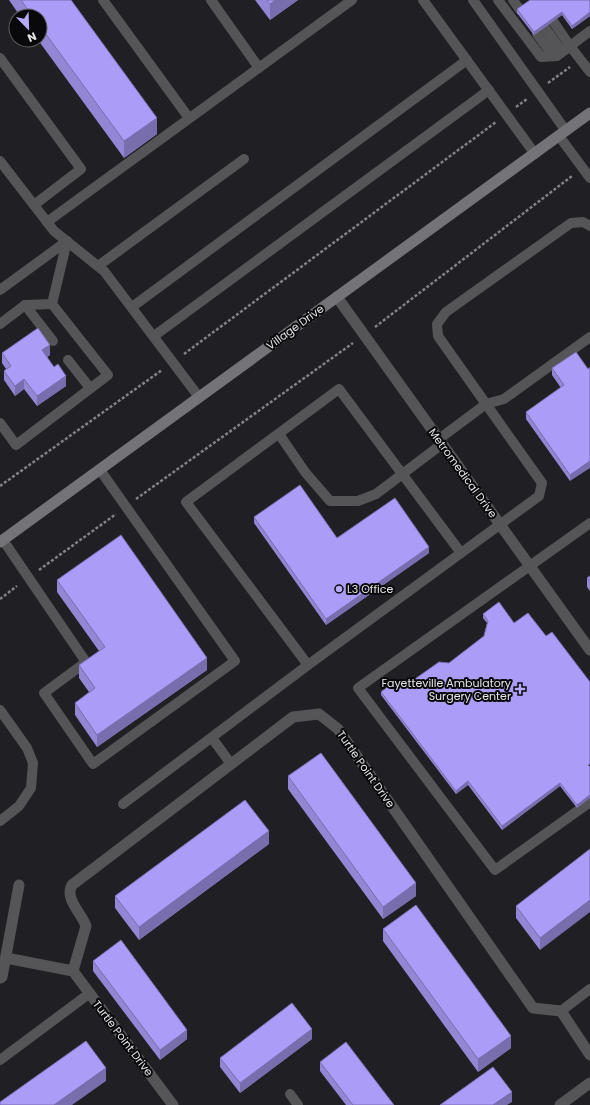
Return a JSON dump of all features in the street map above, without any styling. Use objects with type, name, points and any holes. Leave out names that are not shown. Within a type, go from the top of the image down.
[{"type":"main road","name":"Village Drive","points":[[2,541],[590,113]]},
{"type":"street","name":"Metromedical Drive","points":[[337,297],[590,650]]},
{"type":"street","name":"Turtle Point Drive","points":[[173,1105],[73,971],[86,926],[70,896],[70,891],[72,885],[293,717],[319,714],[338,729],[532,1008],[561,1011]]},
{"type":"street","points":[[0,978],[2,977],[6,958],[19,885]]},
{"type":"street","points":[[6,958],[73,971]]},
{"type":"street","points":[[561,1011],[590,1055]]},
{"type":"street","points":[[560,1105],[590,1083]]},
{"type":"lane","points":[[103,0],[189,118]]},
{"type":"lane","points":[[211,0],[259,68]]},
{"type":"lane","points":[[47,222],[352,0]]},
{"type":"lane","points":[[423,0],[535,154]]},
{"type":"lane","points":[[473,0],[538,91],[582,168],[590,178]]},
{"type":"lane","points":[[498,0],[541,57],[557,56],[590,31]]},
{"type":"lane","points":[[513,0],[524,5]]},
{"type":"lane","points":[[553,22],[566,49]]},
{"type":"lane","points":[[553,56],[541,31],[580,60],[590,72]]},
{"type":"lane","points":[[0,58],[81,169],[34,204]]},
{"type":"lane","points":[[132,307],[467,60]]},
{"type":"lane","points":[[154,336],[489,90]]},
{"type":"lane","points":[[98,266],[244,159]]},
{"type":"lane","points":[[0,160],[54,231],[104,271],[200,397]]},
{"type":"lane","points":[[124,804],[308,665],[539,496],[542,483],[438,336],[437,324],[446,312],[571,223],[583,222],[590,226]]},
{"type":"lane","points":[[0,290],[67,241]]},
{"type":"lane","points":[[52,304],[67,241]]},
{"type":"lane","points":[[0,324],[26,305],[52,304]]},
{"type":"lane","points":[[0,423],[16,445],[108,375],[52,304]]},
{"type":"lane","points":[[26,305],[53,341]]},
{"type":"lane","points":[[279,434],[305,472],[330,501],[358,501],[376,494],[486,404],[504,399],[590,337]]},
{"type":"lane","points":[[68,360],[90,388]]},
{"type":"lane","points":[[308,665],[186,502],[339,389],[461,553]]},
{"type":"lane","points":[[2,541],[86,662],[44,693],[92,764],[235,661],[100,470]]},
{"type":"lane","points":[[590,523],[358,688],[495,870],[590,802]]},
{"type":"lane","points":[[0,710],[27,748],[33,763],[31,788],[19,806],[0,821]]},
{"type":"lane","points":[[212,738],[231,764]]},
{"type":"lane","points":[[561,1011],[590,990]]},
{"type":"lane","points":[[0,1060],[90,993]]},
{"type":"lane","points":[[290,1094],[298,1105]]},
{"type":"path","points":[[0,486],[173,362],[580,60]]},
{"type":"path","points":[[0,599],[28,577],[364,335],[582,168]]},
{"type":"building","points":[[21,0],[71,0],[157,118],[124,141],[48,37],[48,8],[26,8]]},
{"type":"building","points":[[267,0],[275,0],[270,4]]},
{"type":"building","points":[[530,0],[590,0],[590,12],[572,26],[562,12],[534,32],[517,9]]},
{"type":"building","points":[[38,328],[50,345],[42,350],[54,367],[58,364],[66,376],[37,396],[24,379],[15,386],[4,371],[11,366],[2,353]]},
{"type":"building","points":[[576,352],[588,369],[590,367],[590,461],[570,475],[526,412],[564,385],[552,368]]},
{"type":"building","name":"L3 Office","points":[[300,485],[337,538],[395,498],[429,547],[326,619],[254,517]]},
{"type":"building","points":[[121,535],[207,658],[97,735],[75,703],[95,688],[79,665],[105,647],[57,580]]},
{"type":"building","points":[[499,602],[514,623],[528,613],[546,636],[552,632],[590,682],[590,764],[588,765],[590,767],[590,795],[577,805],[560,783],[502,826],[468,781],[456,791],[381,692],[391,684],[405,686],[439,662],[449,663],[484,636],[488,621],[483,614]]},
{"type":"building","points":[[321,753],[416,883],[383,907],[288,776]]},
{"type":"building","points":[[245,800],[269,831],[139,927],[115,896]]},
{"type":"building","points":[[590,849],[590,900],[540,938],[516,906]]},
{"type":"building","points":[[416,905],[511,1036],[478,1059],[383,929]]},
{"type":"building","points":[[121,940],[187,1030],[160,1050],[93,961]]},
{"type":"building","points":[[292,1003],[312,1029],[240,1083],[220,1058]]},
{"type":"building","points":[[86,1041],[106,1068],[54,1105],[0,1105],[0,1102]]},
{"type":"building","points":[[346,1042],[394,1105],[353,1105],[320,1062]]},
{"type":"building","points":[[493,1067],[512,1092],[493,1105],[440,1105]]},
{"type":"place","name":"L3 Office","points":[[339,589]]},
{"type":"place","name":"Fayetteville Ambulatory Surgery Center","points":[[520,689]]}]
